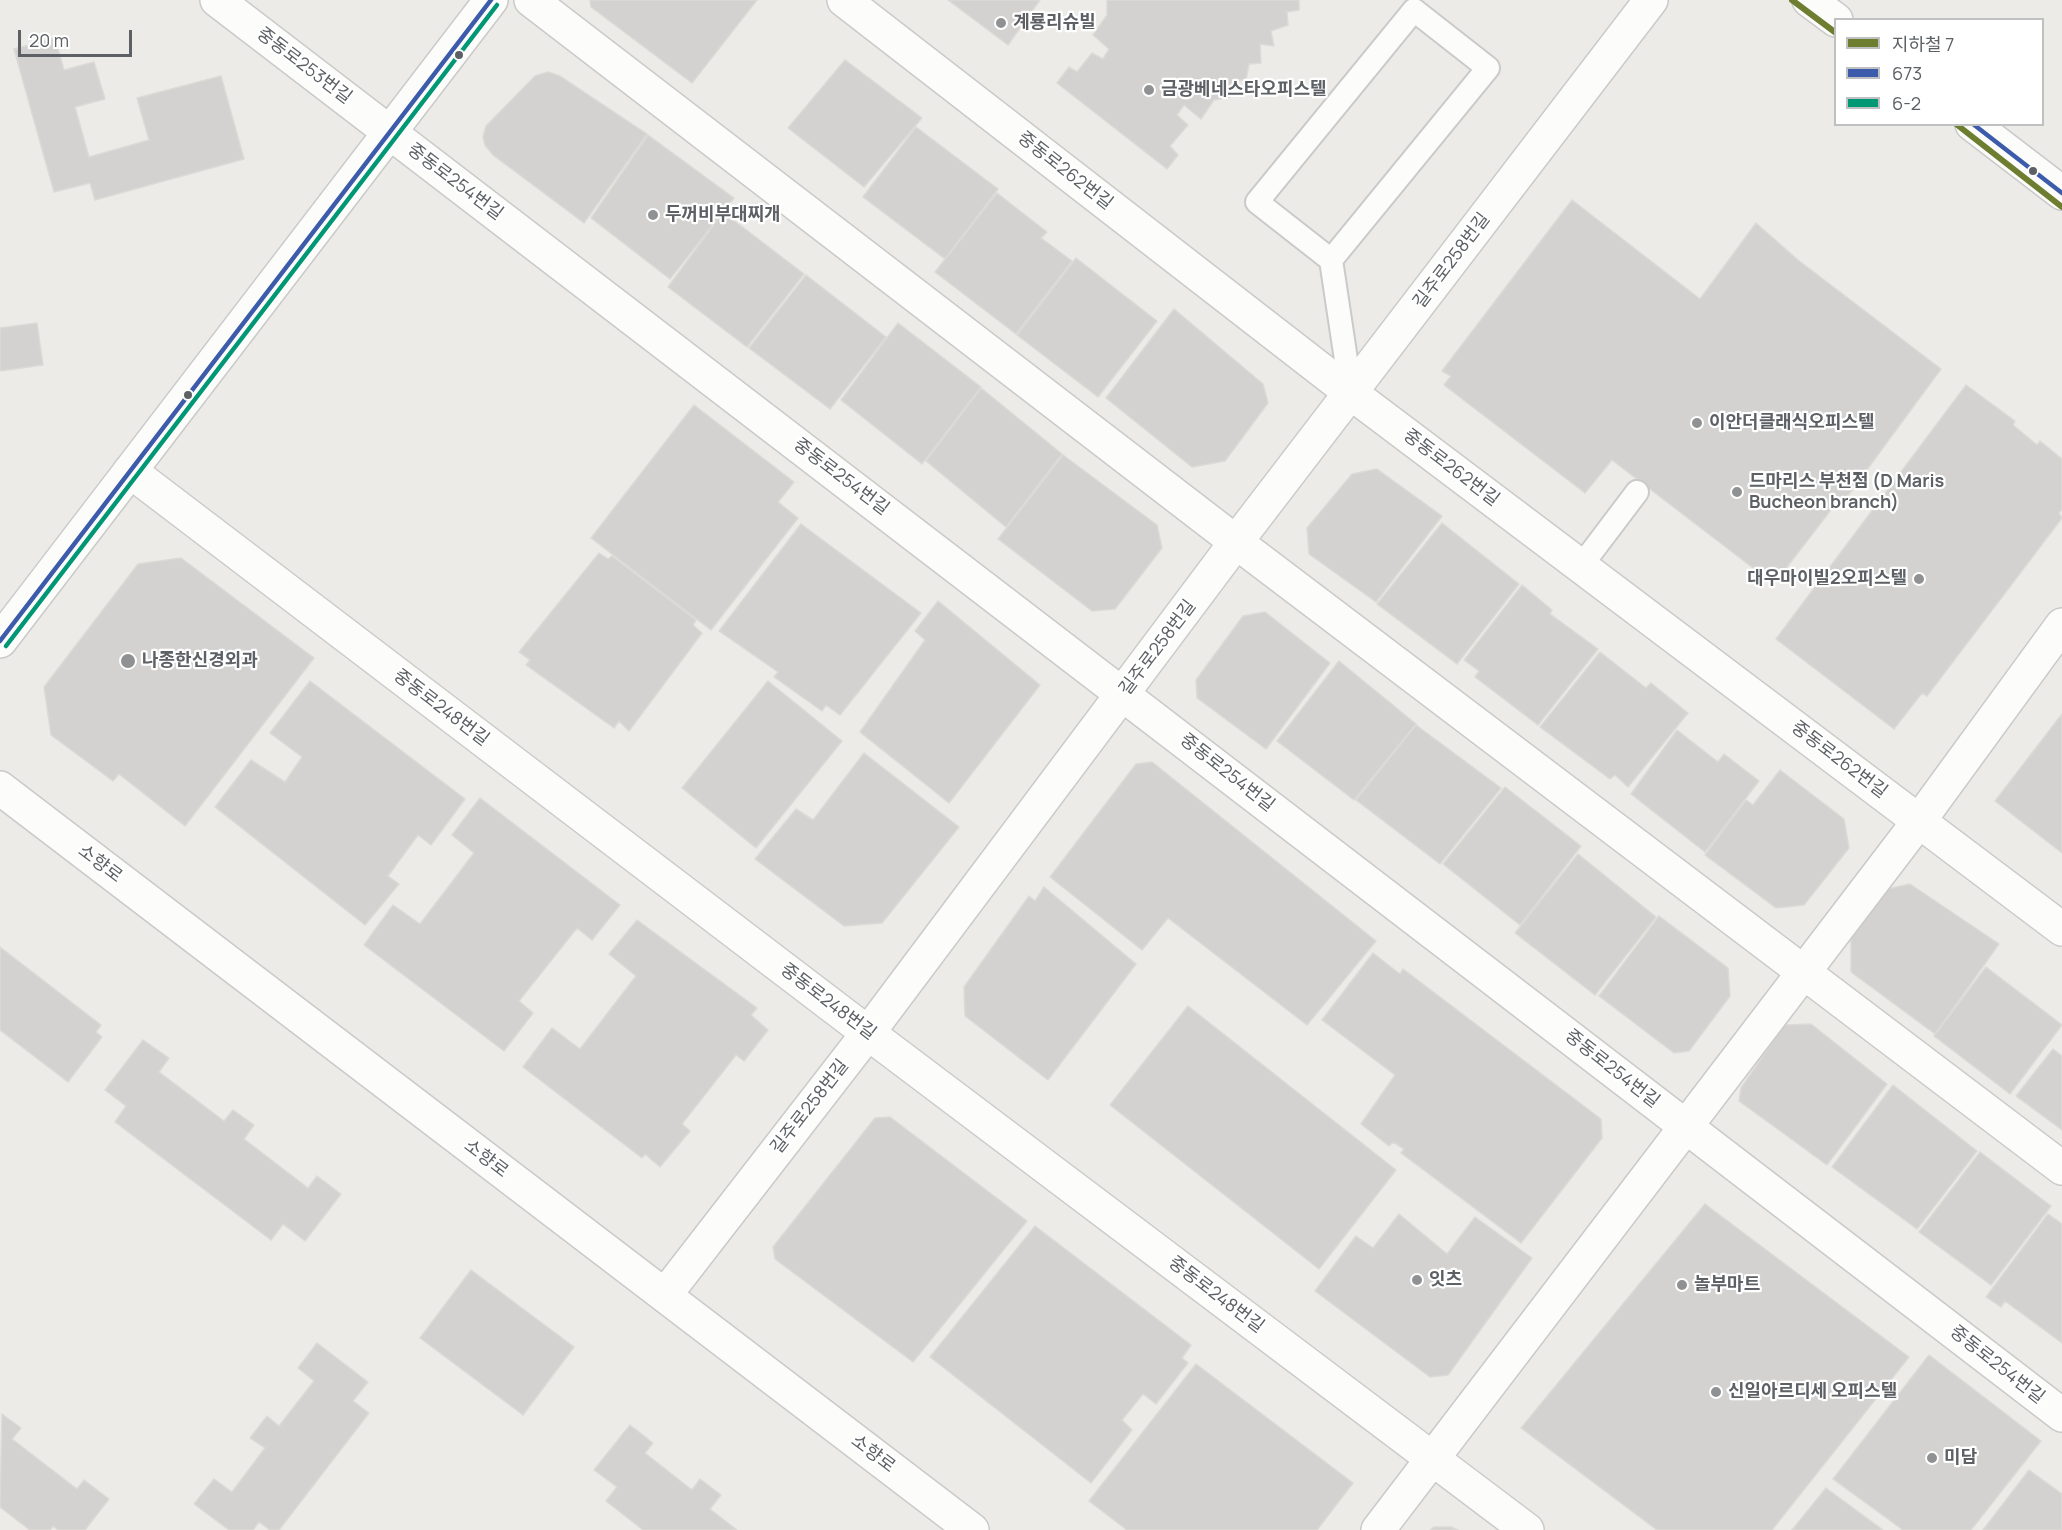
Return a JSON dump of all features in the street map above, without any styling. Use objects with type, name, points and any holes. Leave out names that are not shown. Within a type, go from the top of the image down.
[{"type":"street","name":"중동로253번길","points":[[217,0],[391,132]]},
{"type":"street","points":[[0,641],[491,0]]},
{"type":"street","points":[[531,0],[1236,542],[2062,1168]]},
{"type":"street","name":"중동로262번길","points":[[844,0],[1352,393],[2062,929]]},
{"type":"street","name":"길주로258번길","points":[[665,1295],[868,1033],[1236,542],[1651,0]]},
{"type":"street","points":[[1809,0],[1834,19]]},
{"type":"street","points":[[1975,126],[2062,193]]},
{"type":"street","name":"중동로254번길","points":[[391,132],[2062,1415]]},
{"type":"street","name":"중동로248번길","points":[[130,471],[868,1033],[1527,1530]]},
{"type":"street","points":[[1378,1530],[1919,821],[2062,625]]},
{"type":"street","name":"소향로","points":[[0,788],[972,1530]]},
{"type":"lane","points":[[1331,260],[1488,68],[1414,9],[1257,202],[1331,260],[1352,393]]},
{"type":"lane","points":[[1581,566],[1637,492]]},
{"type":"building","points":[[590,0],[757,0],[692,83],[591,7]]},
{"type":"building","name":"계룡리슈빌","points":[[948,0],[1040,0],[1008,45]]},
{"type":"building","name":"금광베네스타오피스텔","points":[[1107,0],[1299,0],[1299,10],[1287,12],[1288,25],[1271,31],[1274,46],[1260,44],[1261,63],[1249,64],[1246,80],[1233,80],[1230,97],[1214,100],[1201,119],[1184,105],[1177,115],[1188,125],[1170,146],[1178,155],[1167,169],[1057,83],[1069,67],[1077,72],[1092,53],[1103,59],[1109,49],[1093,35],[1107,15]]},
{"type":"building","points":[[55,38],[64,70],[94,62],[105,99],[75,107],[89,157],[149,140],[137,98],[221,76],[244,159],[95,200],[90,183],[54,192],[14,49]]},
{"type":"building","points":[[845,60],[922,118],[864,187],[788,128]]},
{"type":"building","points":[[548,72],[560,76],[647,134],[584,223],[493,155],[485,145],[483,137],[486,126],[535,76]]},
{"type":"building","points":[[916,127],[998,189],[945,259],[863,197]]},
{"type":"building","points":[[648,135],[734,198],[670,279],[591,218]]},
{"type":"building","points":[[997,193],[1047,232],[1041,238],[1072,261],[1016,334],[935,272]]},
{"type":"building","name":"이안더클래식오피스텔","points":[[1572,200],[1700,299],[1756,223],[1798,260],[1941,369],[1841,505],[1837,502],[1774,584],[1612,460],[1585,493],[1444,385],[1451,376],[1442,371]]},
{"type":"building","points":[[723,212],[804,274],[747,347],[668,287]]},
{"type":"building","points":[[1076,258],[1157,321],[1098,397],[1017,335]]},
{"type":"building","points":[[806,275],[886,337],[830,409],[749,348]]},
{"type":"building","points":[[1174,309],[1263,384],[1268,403],[1225,461],[1192,467],[1106,398]]},
{"type":"building","points":[[37,323],[43,365],[0,371],[0,328]]},
{"type":"building","points":[[898,323],[981,387],[922,464],[841,400]]},
{"type":"building","name":"대우마이빌2오피스텔","points":[[1966,385],[2015,421],[2013,425],[2037,445],[2040,441],[2062,459],[2062,509],[2059,513],[2062,518],[1927,696],[1922,693],[1894,729],[1776,639]]},
{"type":"building","points":[[981,388],[1062,454],[1006,527],[926,461]]},
{"type":"building","points":[[694,405],[794,482],[778,502],[798,518],[711,630],[591,538]]},
{"type":"building","points":[[1063,455],[1157,525],[1162,548],[1115,609],[1092,611],[998,539]]},
{"type":"building","points":[[1377,469],[1442,516],[1376,602],[1309,554],[1307,528],[1352,474]]},
{"type":"building","points":[[1442,523],[1519,584],[1457,664],[1377,604]]},
{"type":"building","points":[[801,524],[921,613],[840,715],[826,705],[822,711],[774,677],[778,672],[719,631]]},
{"type":"building","points":[[599,553],[608,559],[612,556],[696,620],[693,625],[702,633],[629,731],[619,721],[614,728],[526,665],[530,660],[519,652]]},
{"type":"building","points":[[181,558],[314,658],[185,826],[119,774],[113,781],[51,735],[44,687],[138,564]]},
{"type":"building","points":[[1522,585],[1552,610],[1550,614],[1598,649],[1538,725],[1475,677],[1479,671],[1464,660]]},
{"type":"building","points":[[938,601],[1040,685],[949,803],[860,732],[925,640],[915,631]]},
{"type":"building","points":[[1265,612],[1330,663],[1266,749],[1197,698],[1196,680],[1243,616]]},
{"type":"building","points":[[1600,652],[1646,688],[1651,683],[1688,713],[1628,787],[1615,775],[1610,779],[1540,727]]},
{"type":"building","points":[[1339,661],[1416,724],[1354,800],[1277,741]]},
{"type":"building","points":[[310,681],[465,799],[431,845],[418,835],[388,876],[399,884],[365,925],[215,807],[251,760],[285,782],[302,757],[270,733]]},
{"type":"building","points":[[768,681],[842,741],[756,848],[682,788]]},
{"type":"building","points":[[2062,714],[2062,853],[1995,801]]},
{"type":"building","points":[[1416,725],[1501,788],[1440,864],[1356,800]]},
{"type":"building","points":[[1677,730],[1718,762],[1724,754],[1759,781],[1705,852],[1631,794]]},
{"type":"building","points":[[864,753],[959,827],[882,923],[844,926],[755,859],[796,809],[813,820]]},
{"type":"building","points":[[1152,762],[1376,941],[1307,1025],[1168,918],[1142,950],[1050,877],[1136,764]]},
{"type":"building","points":[[1780,770],[1844,819],[1849,848],[1804,905],[1776,908],[1705,855],[1746,800],[1753,805]]},
{"type":"building","points":[[1505,787],[1581,846],[1520,925],[1443,864]]},
{"type":"building","points":[[480,798],[620,905],[592,940],[577,928],[519,1001],[533,1013],[504,1051],[364,945],[393,905],[420,924],[474,853],[452,835]]},
{"type":"building","points":[[1578,854],[1656,917],[1595,995],[1515,933]]},
{"type":"building","points":[[1910,884],[1999,944],[1935,1034],[1851,972],[1851,936],[1883,890]]},
{"type":"building","points":[[1044,887],[1136,964],[1048,1080],[965,1016],[964,987],[1029,896],[1035,901]]},
{"type":"building","points":[[1659,916],[1728,968],[1730,996],[1689,1051],[1674,1053],[1599,996]]},
{"type":"building","points":[[637,920],[757,1008],[751,1015],[768,1030],[744,1061],[736,1055],[682,1124],[690,1131],[660,1167],[645,1154],[642,1158],[523,1067],[552,1028],[580,1049],[636,976],[609,954]]},
{"type":"building","points":[[0,947],[101,1025],[96,1032],[102,1037],[68,1082],[0,1030]]},
{"type":"building","points":[[1373,953],[1400,974],[1403,969],[1601,1119],[1602,1138],[1521,1243],[1401,1153],[1404,1149],[1393,1142],[1389,1146],[1361,1124],[1395,1075],[1322,1020]]},
{"type":"building","points":[[1986,967],[2062,1025],[2010,1094],[1934,1036]]},
{"type":"building","points":[[1188,1006],[1396,1170],[1319,1269],[1110,1105]]},
{"type":"building","points":[[1811,1024],[1887,1084],[1827,1165],[1739,1101],[1741,1088],[1784,1025]]},
{"type":"building","points":[[143,1040],[169,1058],[159,1072],[224,1121],[233,1110],[254,1125],[244,1139],[308,1188],[317,1176],[341,1194],[305,1241],[283,1224],[271,1240],[115,1122],[126,1106],[105,1090]]},
{"type":"building","points":[[2053,1049],[2062,1056],[2062,1130],[2016,1096]]},
{"type":"building","points":[[1893,1085],[1977,1151],[1917,1229],[1832,1167]]},
{"type":"building","points":[[890,1117],[1027,1221],[913,1362],[775,1259],[773,1247],[875,1118]]},
{"type":"building","points":[[1980,1152],[2051,1206],[1991,1285],[1919,1232]]},
{"type":"building","name":"신일아르디세 오피스텔","points":[[1705,1204],[1909,1357],[1772,1530],[1657,1530],[1521,1428]]},
{"type":"building","points":[[1399,1214],[1447,1254],[1475,1217],[1532,1258],[1448,1375],[1430,1377],[1315,1291],[1356,1236],[1373,1248]]},
{"type":"building","points":[[2048,1214],[2062,1224],[2062,1343],[2005,1301],[2001,1307],[1986,1297]]},
{"type":"building","points":[[1035,1226],[1191,1345],[1182,1358],[1188,1363],[1156,1404],[1143,1394],[1122,1420],[1132,1430],[1091,1483],[930,1357]]},
{"type":"building","points":[[471,1270],[574,1347],[523,1415],[420,1338]]},
{"type":"building","points":[[317,1343],[368,1382],[353,1401],[369,1413],[279,1530],[270,1530],[259,1522],[253,1530],[229,1530],[194,1504],[214,1479],[232,1492],[265,1448],[250,1438],[267,1416],[279,1426],[314,1381],[298,1368]]},
{"type":"building","points":[[1929,1355],[2041,1441],[1971,1530],[1903,1530],[1833,1479]]},
{"type":"building","points":[[1196,1364],[1353,1483],[1317,1530],[1127,1530],[1089,1501]]},
{"type":"building","points":[[2,1414],[21,1428],[12,1439],[77,1489],[84,1480],[109,1499],[85,1530],[58,1530],[53,1526],[50,1530],[30,1530],[0,1507]]},
{"type":"building","points":[[630,1425],[653,1443],[645,1453],[692,1490],[700,1479],[721,1495],[710,1509],[737,1530],[643,1530],[606,1501],[617,1487],[594,1470]]},
{"type":"building","points":[[2029,1470],[2062,1494],[2062,1530],[1983,1530]]},
{"type":"building","points":[[1826,1488],[1883,1530],[1792,1530]]},
{"type":"building","points":[[1434,1527],[1451,1527],[1458,1530],[1430,1530]]},
{"type":"metro line","name":"7","points":[[1792,0],[1834,32]]},
{"type":"metro line","name":"7","points":[[1959,126],[2062,207]]},
{"type":"transit line","name":"673","points":[[0,641],[491,0]]},
{"type":"transit line","name":"6-2","points":[[6,646],[497,5]]},
{"type":"transit line","name":"673","points":[[1976,126],[2062,193]]},
{"type":"place","name":"계룡리슈빌","points":[[1001,23]]},
{"type":"place","name":"금광베네스타오피스텔","points":[[1149,90]]},
{"type":"place","name":"두꺼비부대찌개","points":[[653,215]]},
{"type":"place","name":"이안더클래식오피스텔","points":[[1697,423]]},
{"type":"place","name":"드마리스 부천점 (D Maris Bucheon branch)","points":[[1737,492]]},
{"type":"place","name":"대우마이빌2오피스텔","points":[[1919,579]]},
{"type":"place","name":"나종한신경외과","points":[[128,661]]},
{"type":"place","name":"잇츠","points":[[1417,1280]]},
{"type":"place","name":"놀부마트","points":[[1682,1285]]},
{"type":"place","name":"신일아르디세 오피스텔","points":[[1716,1392]]},
{"type":"place","name":"미담","points":[[1932,1458]]}]
